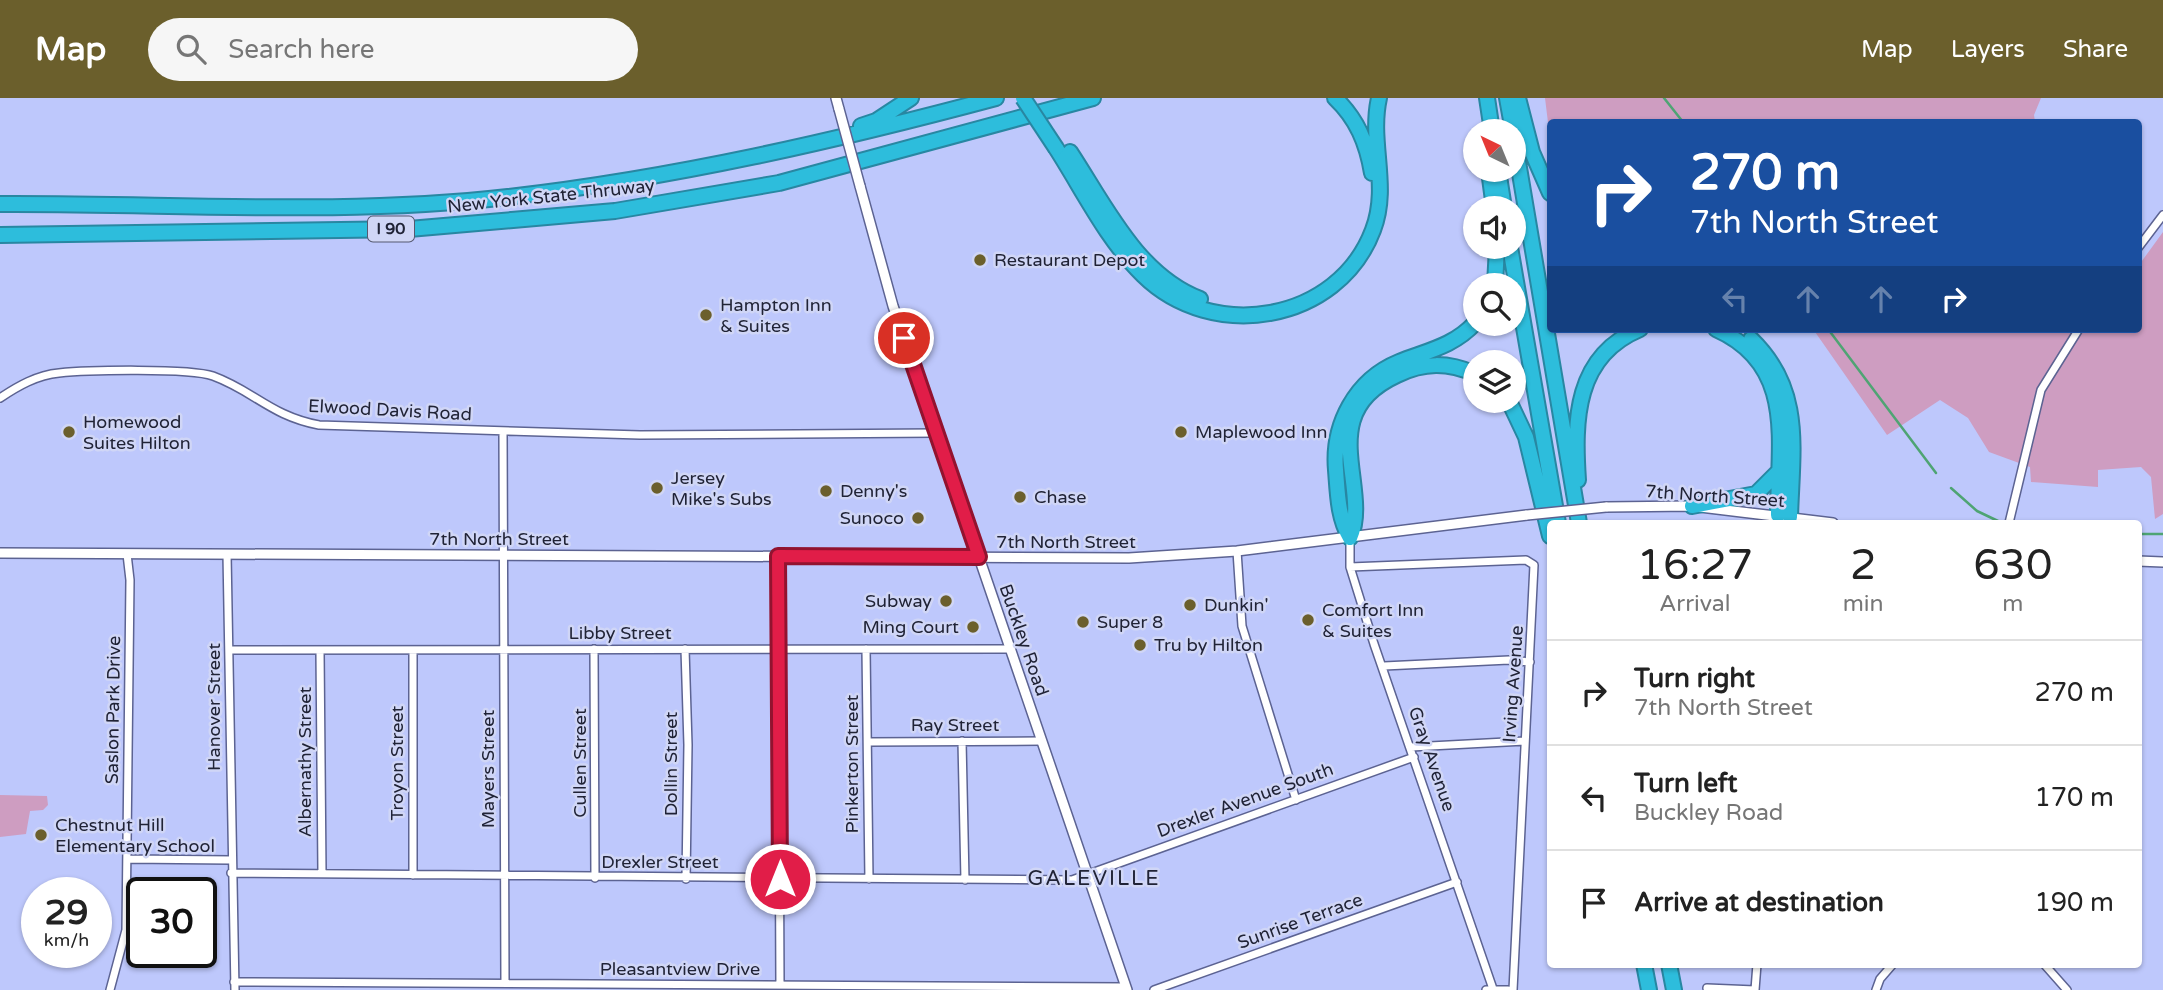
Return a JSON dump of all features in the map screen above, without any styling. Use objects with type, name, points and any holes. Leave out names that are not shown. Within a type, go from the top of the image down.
[{"type":"highway","points":[[793,149],[876,121],[911,98]]},
{"type":"highway","name":"New York State Thruway","points":[[0,204],[325,206],[508,197],[662,176],[793,149],[996,98]]},
{"type":"highway","points":[[1023,98],[1132,246],[1163,279],[1197,299],[1238,307],[1279,303],[1312,290],[1329,278],[1351,254],[1366,224],[1373,179],[1370,158],[1363,137],[1352,118],[1335,98]]},
{"type":"highway","points":[[1034,98],[1120,248],[1156,287],[1184,303],[1214,313],[1277,312],[1296,307],[1334,285],[1365,248],[1380,209],[1382,187],[1376,125],[1379,98]]},
{"type":"highway","name":"New York State Thruway","points":[[0,235],[409,229],[615,211],[779,183],[1093,98]]},
{"type":"highway","points":[[1480,98],[1483,119]]},
{"type":"highway","points":[[1487,98],[1490,119]]},
{"type":"highway","points":[[1507,98],[1511,119]]},
{"type":"highway","points":[[1518,98],[1532,152],[1547,186]]},
{"type":"highway","points":[[1522,182],[1547,330]]},
{"type":"highway","points":[[1512,259],[1557,520]]},
{"type":"highway","points":[[1350,538],[1341,523],[1334,450],[1346,411],[1370,381],[1388,367],[1447,344],[1463,332]]},
{"type":"highway","points":[[1547,333],[1579,520]]},
{"type":"highway","points":[[1580,520],[1575,424],[1578,401],[1586,379],[1600,358],[1620,340],[1633,333]]},
{"type":"highway","points":[[1726,333],[1754,354],[1772,384],[1777,405],[1783,520]]},
{"type":"highway","points":[[1742,333],[1765,352],[1775,366],[1789,399],[1783,520]]},
{"type":"highway","points":[[1350,538],[1357,522],[1348,456],[1350,437],[1360,407],[1389,379],[1412,368],[1447,365],[1463,370]]},
{"type":"highway","points":[[1515,413],[1526,437],[1547,524]]},
{"type":"highway","points":[[1692,506],[1756,494],[1779,471]]},
{"type":"highway","points":[[1645,968],[1649,990]]},
{"type":"highway","points":[[1670,968],[1674,990]]},
{"type":"street","name":"Buckley Road","points":[[836,98],[893,306],[1127,988]]},
{"type":"street","points":[[2142,243],[2163,215]]},
{"type":"street","points":[[2010,520],[2041,390],[2077,333]]},
{"type":"street","name":"Elwood Davis Road","points":[[0,398],[20,385],[58,373],[197,372],[234,385],[276,413],[319,425],[665,435],[936,433]]},
{"type":"street","points":[[502,555],[503,431]]},
{"type":"street","name":"7th North Street","points":[[0,553],[1129,558],[1237,551],[1606,507],[1692,506],[1783,520]]},
{"type":"street","name":"Gray Avenue","points":[[1350,538],[1350,567],[1457,882],[1490,989]]},
{"type":"street","points":[[1237,551],[1242,626],[1247,649],[1296,800]]},
{"type":"street","name":"Saslon Park Drive","points":[[110,990],[126,930],[130,580],[127,554]]},
{"type":"street","name":"Hanover Street","points":[[227,554],[231,873]]},
{"type":"street","name":"Mayers Street","points":[[502,555],[505,982]]},
{"type":"street","points":[[778,556],[780,985]]},
{"type":"street","name":"Irving Avenue","points":[[1350,567],[1530,561],[1536,571],[1510,990]]},
{"type":"street","points":[[2142,561],[2163,562]]},
{"type":"street","name":"Cullen Street","points":[[594,649],[595,878]]},
{"type":"street","name":"Dollin Street","points":[[685,649],[688,745],[685,878]]},
{"type":"street","name":"Pinkerton Street","points":[[866,649],[869,879]]},
{"type":"street","name":"Libby Street","points":[[230,650],[412,652],[1010,649]]},
{"type":"street","name":"Albernathy Street","points":[[320,651],[322,873]]},
{"type":"street","name":"Troyon Street","points":[[412,652],[413,875]]},
{"type":"street","points":[[1384,666],[1482,661],[1530,662]]},
{"type":"street","points":[[962,741],[965,880]]},
{"type":"street","name":"Ray Street","points":[[867,742],[1042,741]]},
{"type":"street","points":[[1411,747],[1525,741]]},
{"type":"street","name":"Drexler Avenue South","points":[[1088,875],[1414,757]]},
{"type":"street","points":[[127,859],[230,860]]},
{"type":"street","points":[[231,873],[234,986]]},
{"type":"street","name":"Drexler Street","points":[[231,873],[965,880],[1060,880],[1088,875]]},
{"type":"street","name":"Sunrise Terrace","points":[[1154,990],[1457,882]]},
{"type":"street","points":[[1707,988],[1755,990],[1756,968]]},
{"type":"street","points":[[1876,990],[1880,979],[1890,968]]},
{"type":"street","points":[[2048,968],[2067,990]]},
{"type":"street","name":"Pleasantview Drive","points":[[234,986],[505,982],[570,987],[780,985],[1127,988]]},
{"type":"street","points":[[1490,989],[1510,990]]},
{"type":"shaded area","points":[[1545,98],[2041,98],[2035,119],[1548,119]]},
{"type":"shaded area","points":[[2163,232],[2163,514],[2155,519],[2151,477],[2141,467],[2098,470],[2098,487],[2031,482],[2030,467],[1989,452],[1968,418],[1940,400],[1887,435],[1816,333],[2142,333],[2142,261]]},
{"type":"shaded area","points":[[0,795],[47,796],[48,805],[43,810],[30,811],[26,834],[0,837]]},
{"type":"waterway","points":[[1664,98],[1681,119]]},
{"type":"waterway","points":[[1831,333],[1936,473]]},
{"type":"waterway","points":[[1951,488],[1977,511],[1996,520]]},
{"type":"waterway","points":[[2142,534],[2163,534]]},
{"type":"place","name":"Restaurant Depot","points":[[980,260]]},
{"type":"place","name":"Hampton Inn & Suites","points":[[706,315]]},
{"type":"place","name":"Homewood Suites Hilton","points":[[69,432]]},
{"type":"place","name":"Maplewood Inn","points":[[1181,432]]},
{"type":"place","name":"Jersey Mike's Subs","points":[[657,488]]},
{"type":"place","name":"Denny's","points":[[826,491]]},
{"type":"place","name":"Chase","points":[[1020,497]]},
{"type":"place","name":"Sunoco","points":[[918,518]]},
{"type":"place","name":"Subway","points":[[946,601]]},
{"type":"place","name":"Dunkin'","points":[[1190,605]]},
{"type":"place","name":"Comfort Inn & Suites","points":[[1308,620]]},
{"type":"place","name":"Super 8","points":[[1083,622]]},
{"type":"place","name":"Ming Court","points":[[973,627]]},
{"type":"place","name":"Tru by Hilton","points":[[1140,645]]},
{"type":"place","name":"Chestnut Hill Elementary School","points":[[41,835]]},
{"type":"district","name":"GALEVILLE","points":[[1094,878]]},
{"type":"route","points":[[780,879],[778,556],[979,557],[904,338]]}]
